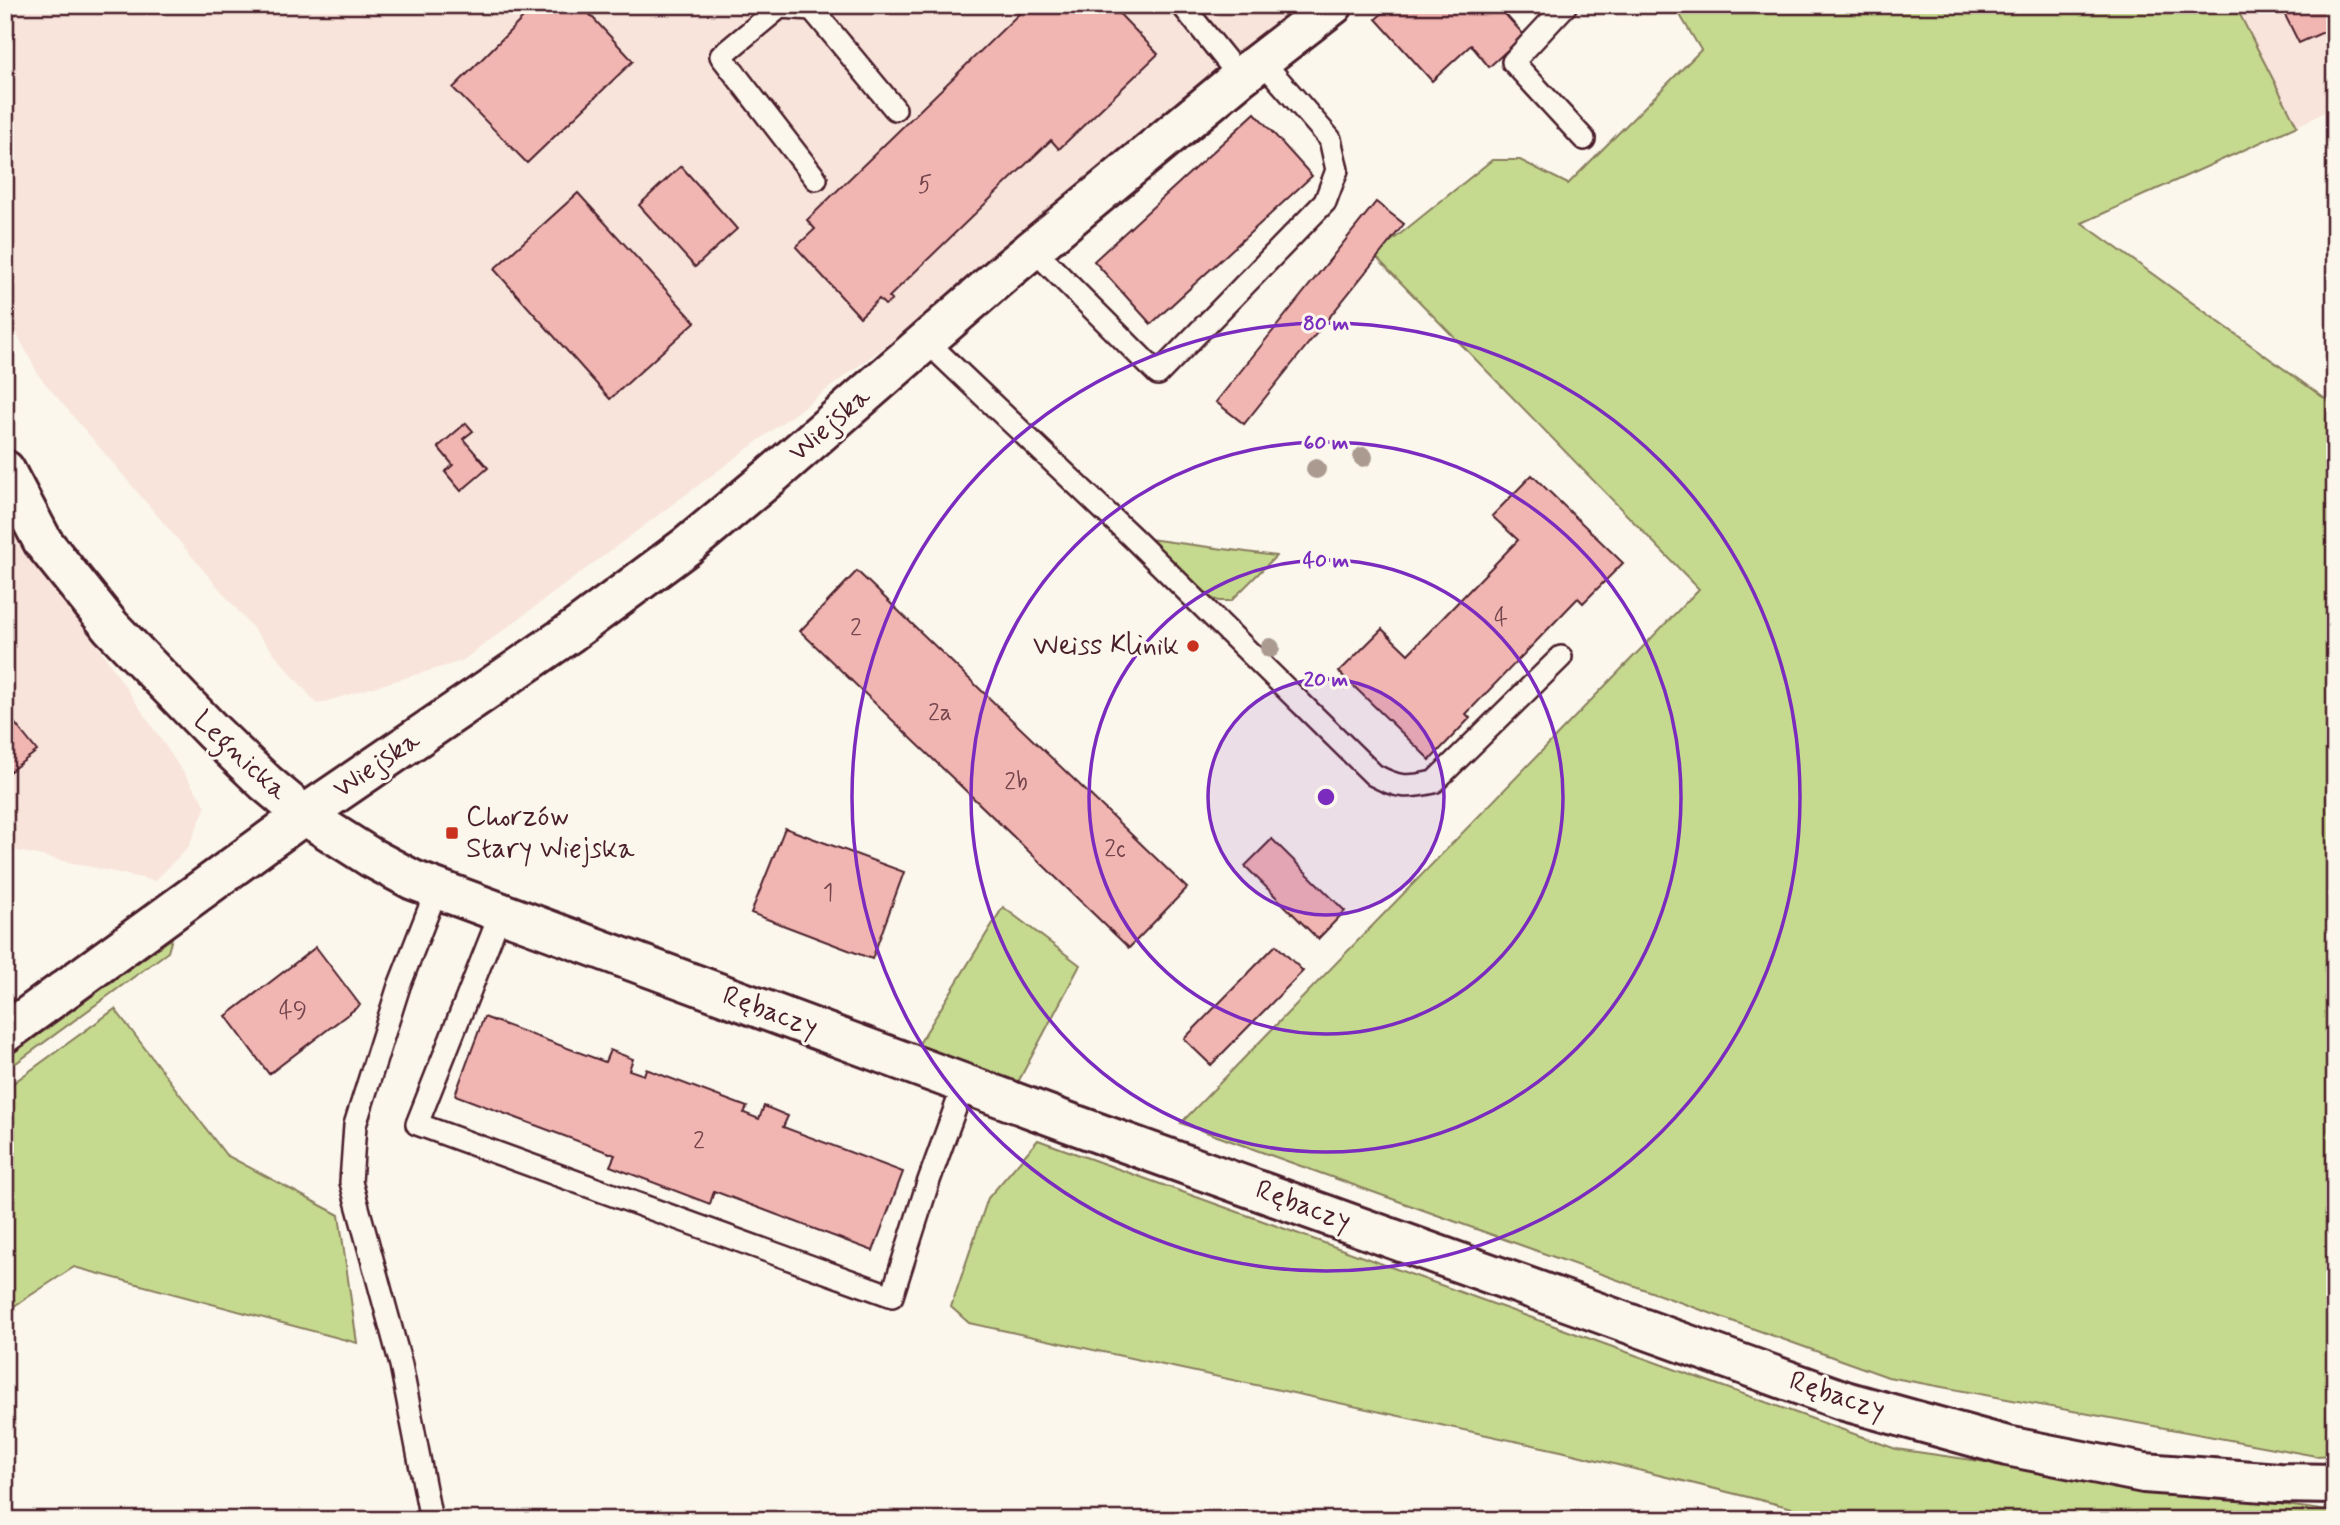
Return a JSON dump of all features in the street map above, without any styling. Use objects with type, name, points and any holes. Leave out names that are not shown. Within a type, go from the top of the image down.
[{"type":"street","name":"Wiejska","points":[[304,815],[570,633],[687,545],[771,476],[1033,249],[1333,5]]},
{"type":"street","name":"Legnicka","points":[[5,470],[43,542],[111,627],[213,732],[304,815],[5,1033]]},
{"type":"street","name":"Rębaczy","points":[[304,815],[392,870],[437,889],[964,1084],[1845,1401],[2007,1446],[2144,1473],[2279,1483],[2335,1484]]},
{"type":"lane","points":[[1033,249],[1158,374],[1325,202],[1337,170],[1329,139],[1182,5]]},
{"type":"lane","points":[[1566,5],[1513,62],[1584,139]]},
{"type":"lane","points":[[816,179],[721,56],[779,7],[818,7],[895,109]]},
{"type":"lane","points":[[926,341],[1133,538],[1374,775],[1393,786],[1415,786],[1434,782],[1561,657]]},
{"type":"lane","points":[[431,1520],[401,1365],[351,1182],[355,1125],[399,986],[437,889]]},
{"type":"lane","points":[[501,912],[417,1124],[891,1296],[964,1084]]},
{"type":"shaded area","points":[[5,5],[1354,5],[903,333],[462,661],[317,704],[39,376],[5,311]]},
{"type":"shaded area","points":[[2235,5],[2335,5],[2335,107],[2297,126]]},
{"type":"shaded area","points":[[5,509],[206,806],[189,846],[155,881],[5,848]]},
{"type":"green space","points":[[1674,5],[2235,5],[2297,126],[2082,223],[2335,406],[2335,1455],[2316,1456],[1888,1377],[1181,1123],[1699,589],[1374,255],[1492,160],[1520,160],[1568,184],[1701,50]]},
{"type":"green space","points":[[1149,539],[1276,556],[1231,601],[1219,601],[1207,597]]},
{"type":"green space","points":[[1003,907],[1080,965],[1017,1084],[917,1047]]},
{"type":"green space","points":[[172,938],[168,952],[5,1071],[5,1059]]},
{"type":"green space","points":[[115,1009],[226,1155],[339,1215],[357,1343],[74,1267],[5,1312],[5,1089]]},
{"type":"green space","points":[[1038,1140],[1896,1449],[2335,1512],[2335,1520],[1861,1520],[1829,1517],[1561,1451],[969,1323],[951,1307],[988,1198]]},
{"type":"building","points":[[536,5],[581,5],[633,61],[527,163],[453,88]]},
{"type":"building","points":[[1028,5],[1111,5],[1158,54],[1059,149],[1051,140],[889,297],[892,300],[885,305],[879,299],[860,317],[796,247],[815,229],[807,220]]},
{"type":"building","points":[[1391,5],[1514,5],[1505,14],[1524,35],[1489,67],[1471,45],[1432,81],[1376,19]]},
{"type":"building","points":[[2280,5],[2335,5],[2335,27],[2299,43]]},
{"type":"building","points":[[1255,113],[1312,176],[1151,324],[1094,261]]},
{"type":"building","points":[[681,166],[737,229],[695,267],[639,205]]},
{"type":"building","points":[[578,193],[695,322],[610,399],[494,269]]},
{"type":"building","points":[[1376,202],[1404,224],[1244,424],[1216,402]]},
{"type":"building","points":[[466,423],[473,431],[463,439],[488,468],[461,491],[445,472],[453,465],[438,447]]},
{"type":"building","points":[[1532,475],[1623,563],[1583,603],[1578,598],[1466,714],[1470,718],[1430,760],[1339,672],[1382,629],[1408,654],[1518,540],[1492,516]]},
{"type":"building","points":[[857,571],[1187,888],[1129,948],[800,631]]},
{"type":"building","points":[[5,711],[37,751],[5,775]]},
{"type":"building","points":[[785,828],[904,872],[872,959],[751,913]]},
{"type":"building","points":[[1272,839],[1345,911],[1318,939],[1245,866]]},
{"type":"building","points":[[1276,945],[1303,971],[1211,1065],[1184,1039]]},
{"type":"building","points":[[316,947],[360,1005],[269,1074],[226,1016]]},
{"type":"building","points":[[484,1017],[605,1062],[610,1050],[633,1059],[629,1070],[644,1075],[646,1069],[747,1107],[744,1113],[759,1119],[764,1106],[788,1116],[783,1127],[903,1172],[873,1251],[714,1191],[710,1204],[610,1166],[615,1155],[455,1095]]},
{"type":"place","name":"Weiss Klinik","points":[[1193,646]]},
{"type":"place","name":"Chorzów Stary Wiejska","points":[[452,833]]}]
